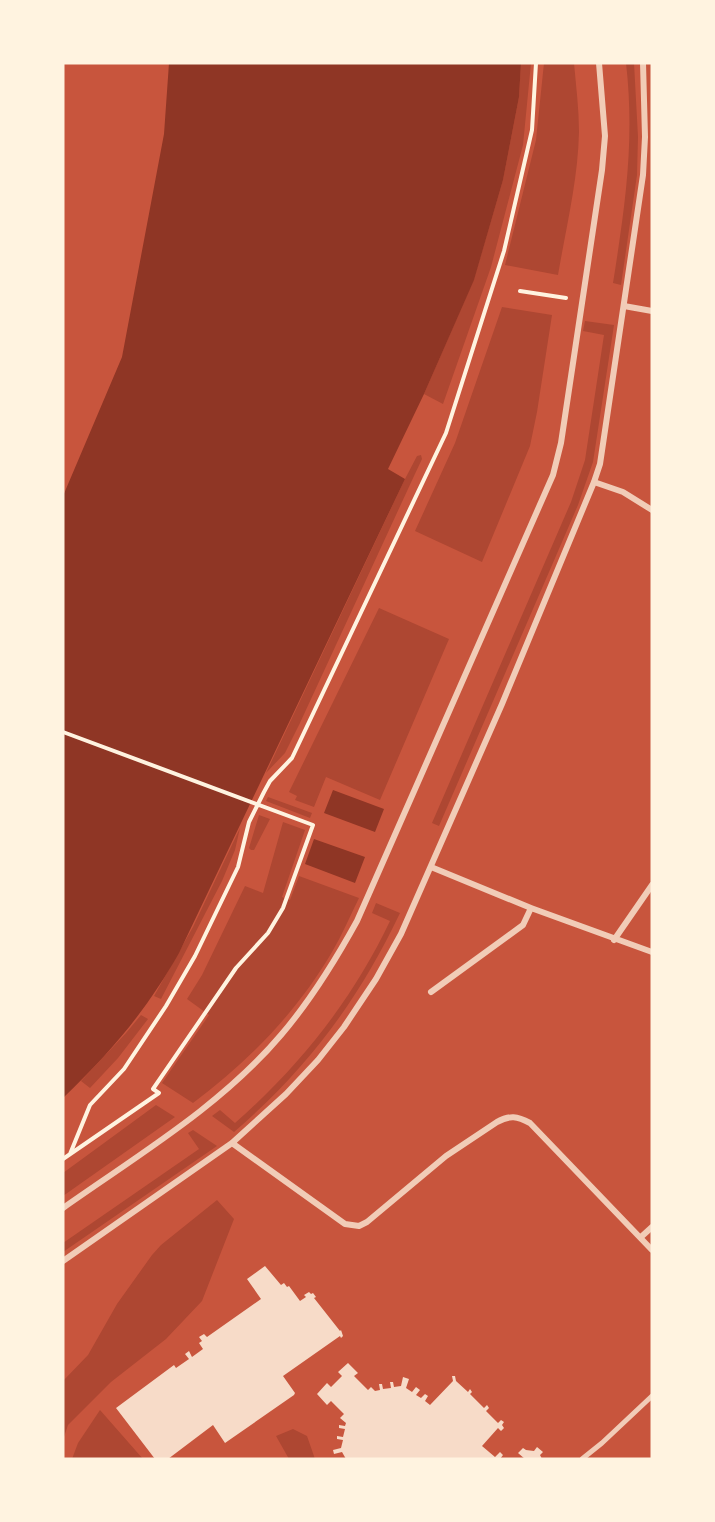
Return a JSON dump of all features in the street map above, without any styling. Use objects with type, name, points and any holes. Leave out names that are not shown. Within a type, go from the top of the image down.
[{"type":"street","points":[[63,1208],[193,1116],[241,1077],[280,1036],[308,1001],[357,921],[553,475],[561,443],[602,170],[604,135],[599,63]]},
{"type":"street","points":[[63,1261],[232,1143],[286,1094],[318,1060],[344,1027],[401,934],[516,672],[600,464],[643,175],[645,137],[643,63]]},
{"type":"street","points":[[624,306],[652,311]]},
{"type":"street","points":[[594,482],[623,492],[652,510]]},
{"type":"street","points":[[431,867],[614,940],[652,952]]},
{"type":"street","points":[[614,940],[652,885]]},
{"type":"street","points":[[431,992],[523,925],[531,908]]},
{"type":"street","points":[[232,1143],[345,1224],[359,1226],[367,1222],[446,1156],[505,1117],[521,1118],[530,1124],[652,1250]]},
{"type":"street","points":[[640,1237],[652,1227]]},
{"type":"street","points":[[582,1459],[652,1396]]},
{"type":"path","points":[[70,1154],[90,1105],[124,1069],[166,1006],[195,956],[238,867],[249,822],[270,781],[292,758],[446,433],[504,252],[532,130],[536,63]]},
{"type":"path","points":[[520,291],[582,301]]},
{"type":"path","points":[[63,732],[313,825],[283,908],[268,933],[236,968],[153,1089],[159,1093],[63,1159]]},
{"type":"shaded area","points":[[169,63],[521,63],[519,97],[503,180],[474,280],[388,469],[405,479],[179,953],[154,994],[127,1030],[63,1098],[63,496],[122,357],[164,134]]},
{"type":"shaded area","points":[[521,63],[531,63],[523,145],[491,267],[443,404],[424,394],[474,279],[503,180],[519,97]]},
{"type":"shaded area","points":[[544,63],[574,63],[578,106],[579,132],[576,168],[558,275],[505,265],[536,140]]},
{"type":"shaded area","points":[[626,63],[634,63],[638,137],[637,175],[621,285],[613,283],[625,201],[629,147],[629,92]]},
{"type":"shaded area","points":[[502,307],[552,315],[530,446],[482,562],[415,531],[455,443]]},
{"type":"shaded area","points":[[585,321],[614,325],[593,462],[578,505],[439,826],[432,823],[571,502],[585,460],[604,335],[583,331]]},
{"type":"shaded area","points":[[421,455],[422,459],[299,725],[285,753],[266,773],[405,479],[417,456]]},
{"type":"shaded area","points":[[379,608],[449,639],[380,800],[326,777],[314,807],[295,800],[297,796],[289,792]]},
{"type":"shaded area","points":[[333,790],[384,809],[375,832],[324,813]]},
{"type":"shaded area","points":[[268,797],[312,813],[310,818],[266,801]]},
{"type":"shaded area","points":[[259,815],[270,819],[254,850],[251,850],[249,848]]},
{"type":"shaded area","points":[[283,822],[305,830],[282,897],[290,900],[299,876],[359,898],[332,952],[287,1015],[233,1071],[193,1103],[162,1083],[209,1015],[187,999],[202,975],[245,886],[263,893]]},
{"type":"shaded area","points":[[240,828],[235,850],[222,881],[161,999],[154,996],[193,927]]},
{"type":"shaded area","points":[[314,839],[365,857],[355,883],[305,864]]},
{"type":"shaded area","points":[[376,903],[400,913],[367,975],[349,1004],[308,1058],[261,1108],[234,1132],[212,1116],[220,1110],[235,1123],[303,1055],[323,1030],[359,977],[390,921],[372,913]]},
{"type":"shaded area","points":[[141,1015],[148,1019],[118,1058],[90,1088],[81,1081],[126,1033]]},
{"type":"shaded area","points":[[156,1105],[175,1117],[63,1196],[63,1173]]},
{"type":"shaded area","points":[[193,1130],[217,1146],[63,1252],[63,1243],[199,1149],[188,1133]]},
{"type":"shaded area","points":[[217,1200],[234,1219],[202,1301],[166,1339],[111,1382],[68,1425],[63,1440],[63,1381],[88,1355],[117,1304],[152,1255],[161,1245]]},
{"type":"shaded area","points":[[100,1410],[143,1459],[72,1459],[78,1443]]},
{"type":"shaded area","points":[[293,1429],[307,1436],[315,1459],[289,1459],[276,1436]]},
{"type":"building","points":[[265,1266],[281,1285],[284,1283],[287,1287],[289,1286],[300,1301],[306,1297],[304,1295],[309,1292],[313,1293],[316,1297],[314,1298],[341,1330],[343,1336],[283,1376],[295,1393],[294,1395],[225,1443],[213,1425],[168,1459],[155,1459],[116,1408],[174,1365],[176,1368],[189,1359],[185,1354],[189,1351],[192,1357],[203,1349],[199,1343],[202,1341],[199,1337],[204,1334],[207,1337],[261,1299],[247,1279]]},
{"type":"building","points":[[348,1363],[358,1373],[354,1376],[368,1390],[371,1387],[375,1391],[380,1390],[379,1384],[382,1384],[383,1389],[391,1388],[390,1382],[393,1382],[394,1387],[401,1386],[403,1377],[409,1379],[406,1388],[412,1392],[416,1387],[420,1390],[416,1395],[421,1398],[425,1394],[428,1396],[425,1401],[430,1405],[453,1381],[452,1376],[455,1376],[456,1381],[468,1392],[470,1389],[472,1392],[470,1394],[484,1408],[487,1405],[489,1408],[486,1411],[498,1423],[501,1420],[504,1422],[502,1425],[504,1428],[501,1431],[498,1428],[482,1446],[495,1457],[500,1452],[503,1455],[500,1459],[346,1459],[342,1452],[334,1454],[333,1450],[341,1448],[343,1440],[337,1439],[337,1436],[343,1437],[345,1429],[339,1428],[339,1425],[345,1426],[346,1423],[340,1418],[344,1414],[331,1401],[327,1405],[317,1394],[327,1383],[331,1387],[342,1376],[338,1372]]},
{"type":"building","points":[[537,1447],[543,1452],[540,1455],[542,1459],[525,1459],[518,1453],[523,1448],[534,1451]]}]
